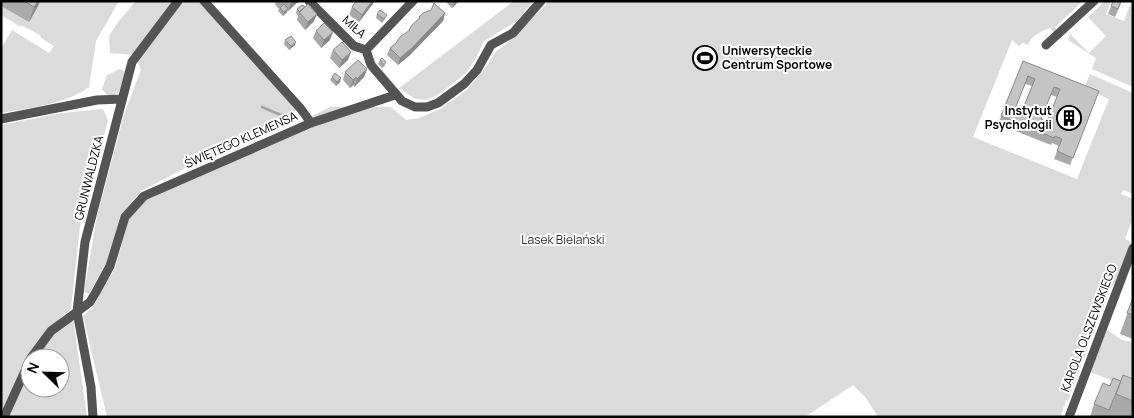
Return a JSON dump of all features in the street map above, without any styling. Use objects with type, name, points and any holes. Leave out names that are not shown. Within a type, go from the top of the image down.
[{"type":"street","name":"GRUNWALDZKA","points":[[77,312],[85,242],[132,62],[178,1]]},
{"type":"street","points":[[204,1],[312,123]]},
{"type":"street","name":"MIŁA","points":[[309,1],[354,46],[366,50],[371,65],[395,95]]},
{"type":"street","points":[[366,50],[413,1]]},
{"type":"street","points":[[395,95],[406,104],[419,108],[430,106],[444,99],[472,76],[493,43],[513,33],[541,1]]},
{"type":"street","points":[[1046,45],[1094,1]]},
{"type":"street","name":"ŚWIĘTEGO KLEMENSA","points":[[77,312],[90,302],[96,292],[110,266],[125,217],[144,196],[312,123],[395,95]]},
{"type":"street","points":[[1,119],[97,100],[122,99]]},
{"type":"street","name":"KAROLA OLSZEWSKIEGO","points":[[1068,417],[1133,248]]},
{"type":"street","points":[[39,348],[51,331],[77,312],[90,386],[93,417]]},
{"type":"street","points":[[4,417],[20,383]]},
{"type":"green space","points":[[1,1],[119,1],[96,41],[89,87],[58,102],[1,113],[1,49],[12,30],[49,53],[54,46],[41,38],[40,35],[23,26],[19,26],[1,15]]},
{"type":"green space","points":[[136,1],[207,1],[299,109],[141,191],[120,217],[106,263],[89,294],[84,292],[97,216],[124,115],[141,70],[135,55],[110,53],[109,36]]},
{"type":"green space","points":[[514,1],[533,1],[517,21],[484,41],[466,73],[438,95],[425,100],[415,99],[399,88]]},
{"type":"green space","name":"Lasek Bielański","points":[[550,1],[1083,1],[1055,27],[1057,30],[1054,32],[1050,28],[1040,32],[1034,36],[1028,45],[1023,43],[1019,46],[1012,40],[973,137],[1077,179],[1109,99],[1084,88],[1090,74],[1133,93],[1133,194],[1123,190],[1121,194],[1133,199],[1133,218],[1125,239],[1131,242],[1114,285],[1100,293],[1096,302],[1107,296],[1068,401],[1066,400],[1061,415],[1064,417],[878,417],[866,398],[853,385],[805,417],[107,417],[83,316],[93,307],[115,268],[129,219],[147,199],[330,107],[391,107],[406,120],[419,118],[440,109],[467,90],[496,51],[505,45]]},
{"type":"green space","points":[[1105,1],[1111,1],[1106,14],[1124,21],[1130,5],[1133,7],[1133,87],[1092,69],[1096,58],[1068,40],[1070,34],[1089,53],[1106,36],[1088,17]]},
{"type":"green space","points":[[120,69],[127,73],[121,90],[111,97],[102,89],[107,75]]},
{"type":"green space","points":[[103,109],[108,120],[80,226],[71,309],[48,329],[37,348],[20,348],[20,379],[1,413],[1,125],[62,113]]},
{"type":"green space","points":[[73,318],[87,417],[8,417],[20,391],[20,398],[70,398],[70,348],[44,348],[54,334]]},
{"type":"green space","points":[[1107,330],[1122,340],[1133,342],[1133,404],[1127,380],[1113,381],[1090,372]]},
{"type":"building","points":[[24,1],[38,1],[34,7]]},
{"type":"building","points":[[356,1],[372,1],[362,15],[352,7]]},
{"type":"building","points":[[1113,1],[1121,1],[1118,9],[1111,6]]},
{"type":"building","points":[[434,3],[445,13],[400,58],[390,48],[401,36],[410,30],[423,13],[431,10]]},
{"type":"building","points":[[284,4],[288,9],[284,12],[280,8]]},
{"type":"building","points":[[308,4],[317,14],[308,22],[299,12]]},
{"type":"building","points":[[302,5],[305,7],[300,12],[297,9]]},
{"type":"building","points":[[380,10],[387,15],[384,19],[377,14]]},
{"type":"building","points":[[324,23],[333,32],[324,40],[316,31]]},
{"type":"building","points":[[291,36],[296,42],[291,46],[285,40]]},
{"type":"building","points":[[342,42],[351,52],[342,60],[333,50]]},
{"type":"building","points":[[382,58],[386,62],[384,65],[380,60]]},
{"type":"building","points":[[358,60],[367,69],[357,79],[356,77],[353,80],[345,72]]},
{"type":"building","name":"Instytut Psychologii","points":[[1023,61],[1099,91],[1073,158],[1057,151],[1062,139],[1055,136],[1054,138],[1001,116]],"holes":[[[1028,76],[1035,79],[1022,111],[1015,109]],[[1054,87],[1060,89],[1047,122],[1041,119]]]},
{"type":"building","points":[[335,73],[341,78],[337,82],[332,77]]},
{"type":"building","points":[[1133,298],[1133,315],[1127,313]]},
{"type":"building","points":[[1123,375],[1133,379],[1133,401],[1116,394]]},
{"type":"building","points":[[1113,378],[1121,381],[1109,410],[1094,404],[1103,383],[1110,386]]},
{"type":"waterway","points":[[262,107],[283,116]]},
{"type":"place","name":"Uniwersyteckie Centrum Sportowe","points":[[705,58]]},
{"type":"place","name":"Instytut Psychologii","points":[[1069,118]]}]
